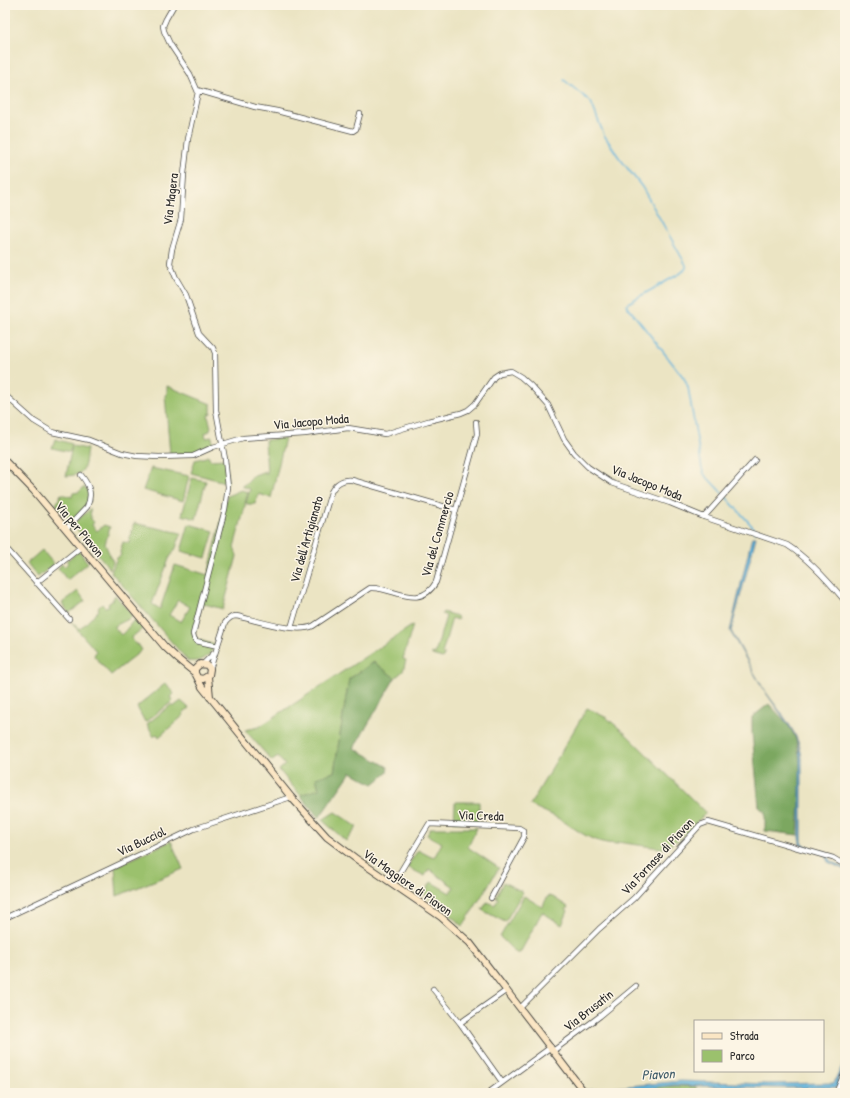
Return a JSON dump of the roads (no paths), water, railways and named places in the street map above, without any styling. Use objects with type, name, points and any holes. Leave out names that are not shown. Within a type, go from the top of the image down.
[{"type":"main road","name":"Via per Piavon","points":[[5,461],[34,491],[165,646],[179,660],[198,670]]},
{"type":"main road","points":[[208,677],[203,679],[198,670],[207,666],[210,669],[208,677],[210,697]]},
{"type":"main road","name":"Via Maggiore di Piavon","points":[[198,670],[202,687],[291,797],[321,831],[354,858],[441,916],[456,929],[478,953],[583,1091]]},
{"type":"street","points":[[174,5],[163,26],[164,31],[170,44],[185,64],[197,90],[255,107],[277,111],[353,131],[356,129],[360,114]]},
{"type":"street","name":"Via Magera","points":[[197,90],[198,92],[188,139],[182,214],[172,249],[170,262],[176,278],[186,295],[199,333],[213,348],[215,353],[216,410],[223,444]]},
{"type":"street","name":"Via Jacopo Moda","points":[[5,394],[34,421],[52,432],[89,440],[122,453],[137,456],[193,456],[243,438],[305,434],[348,428],[385,434],[468,410],[475,404],[494,377],[500,372],[511,371],[521,377],[544,400],[548,405],[564,439],[574,453],[588,467],[612,483],[792,548],[831,585],[845,601]]},
{"type":"street","name":"Via del Commercio","points":[[210,669],[225,623],[233,616],[291,628],[303,628],[313,626],[370,588],[412,597],[420,596],[427,592],[436,582],[477,434],[476,422]]},
{"type":"street","points":[[218,646],[196,640],[193,634],[227,496],[228,487],[223,444]]},
{"type":"street","points":[[704,517],[755,460]]},
{"type":"street","points":[[66,529],[89,504],[89,487],[81,475]]},
{"type":"street","name":"Via dell'Artigianato","points":[[291,628],[331,492],[338,483],[346,480],[352,480],[456,510]]},
{"type":"street","points":[[5,547],[69,619]]},
{"type":"street","points":[[36,583],[81,547]]},
{"type":"street","name":"Via del Commercio","points":[[198,670],[215,653]]},
{"type":"street","name":"Via Bucciol","points":[[5,918],[194,829],[291,797]]},
{"type":"street","name":"Via Fornase di Piavon","points":[[520,1008],[599,929],[634,898],[702,823],[708,822],[833,858],[845,865]]},
{"type":"street","name":"Via Creda","points":[[393,884],[429,824],[519,828],[524,831],[524,837],[491,898]]},
{"type":"street","name":"Via Brusatin","points":[[488,1093],[600,1016],[636,986]]},
{"type":"street","points":[[433,988],[502,1082]]},
{"type":"street","points":[[460,1023],[507,990]]},
{"type":"street","points":[[836,1092],[845,1072]]},
{"type":"water","points":[[752,537],[756,537],[731,631],[763,688],[794,733],[762,687],[730,631]]},
{"type":"water","points":[[794,733],[797,738],[800,748],[802,758],[802,845],[826,852],[830,861],[845,868],[845,870],[828,862],[824,853],[800,845],[800,757],[799,746]]},
{"type":"water","points":[[845,1059],[845,1064],[837,1082],[845,1082],[845,1087],[783,1088],[674,1085],[611,1093],[558,1093],[681,1081],[767,1084],[834,1083]]},
{"type":"waterway","points":[[564,80],[591,102],[604,135],[642,187],[686,265],[686,268],[681,273],[628,303],[627,306],[684,378],[688,387],[702,469],[704,474],[722,493]]},
{"type":"waterway","points":[[725,496],[754,528],[755,533]]},
{"type":"water label","name":"Piavon","points":[[658,1074]]}]
